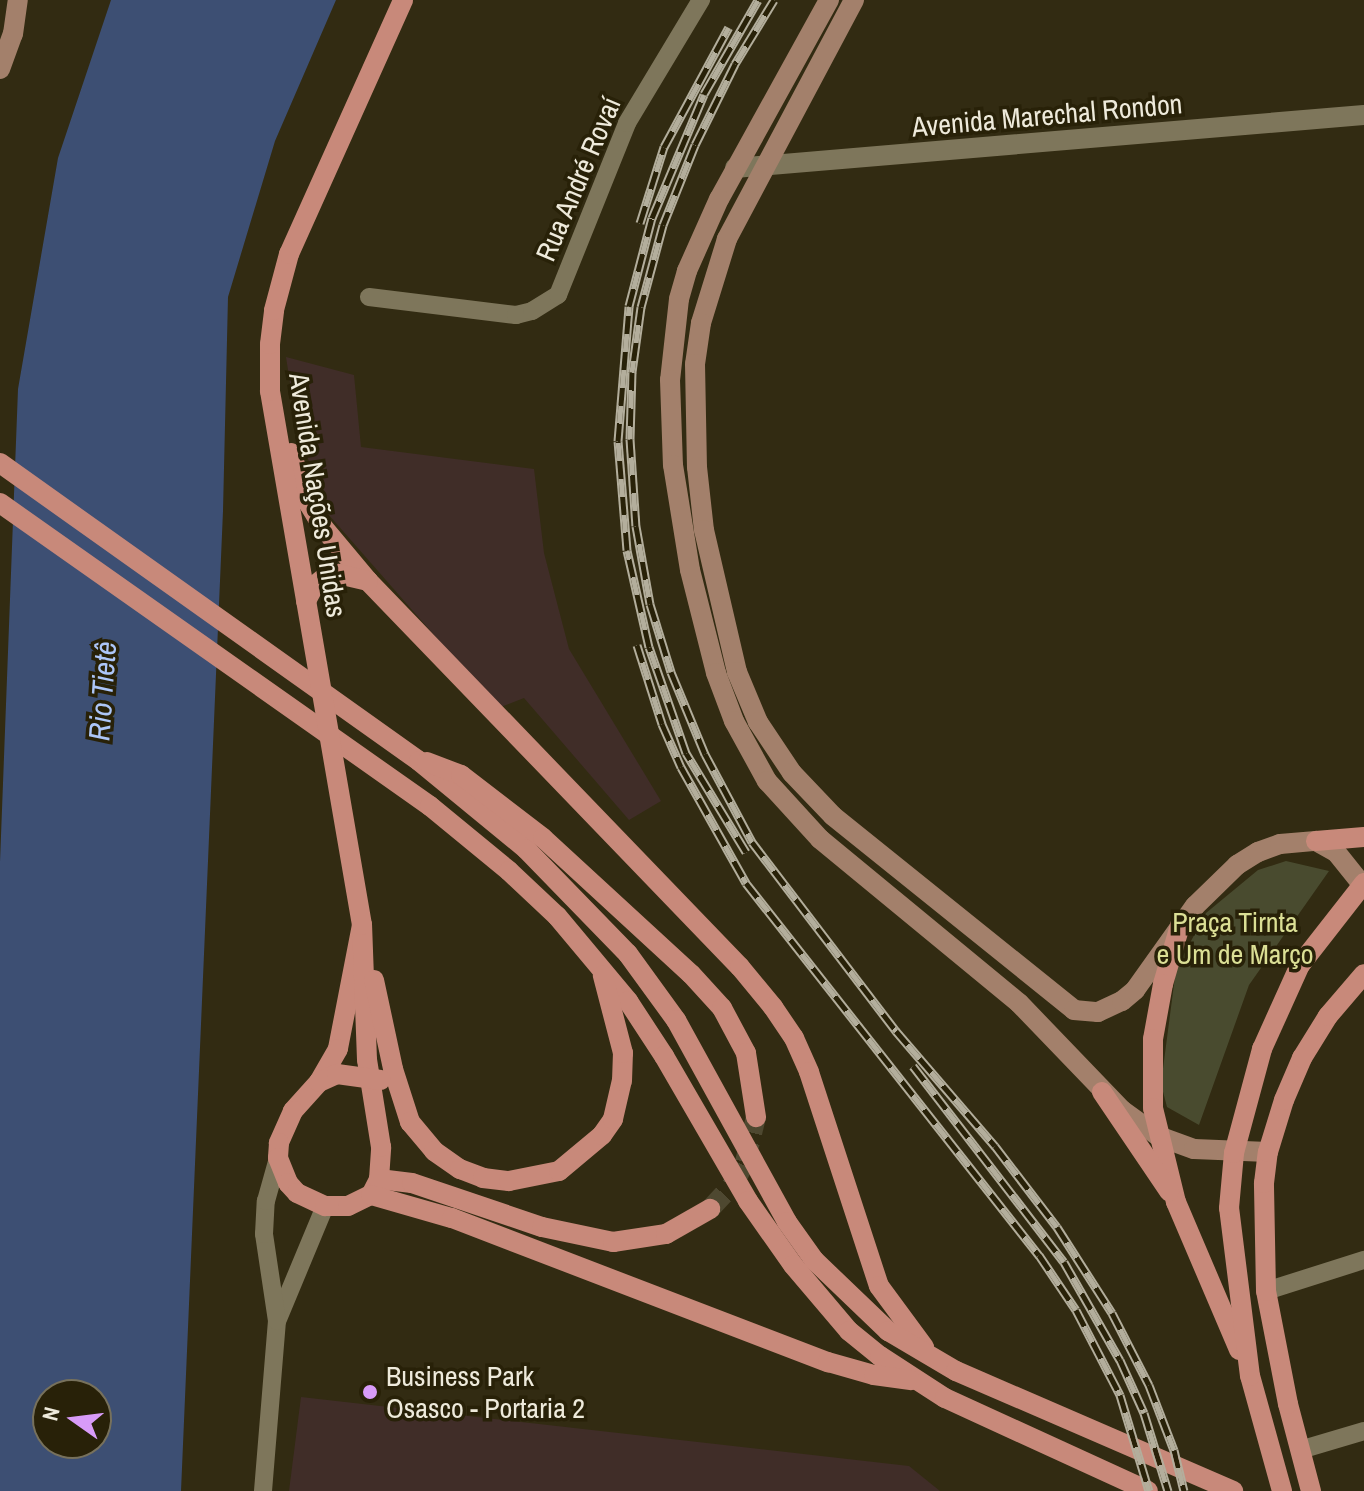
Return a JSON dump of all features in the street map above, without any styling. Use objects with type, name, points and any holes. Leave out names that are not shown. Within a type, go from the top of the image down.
[{"type":"main road","points":[[0,69],[13,34],[18,0]]},
{"type":"main road","name":"Avenida Nações Unidas","points":[[375,1187],[381,1147],[368,1076],[362,925],[270,391],[274,310],[289,254],[403,0]]},
{"type":"main road","points":[[829,0],[735,168],[687,271],[679,299],[670,380],[673,465],[690,570],[716,673],[734,721],[767,781],[820,839],[1019,1003],[1102,1092],[1158,1136],[1194,1149],[1268,1152]]},
{"type":"main road","points":[[854,0],[727,239],[713,276],[701,323],[694,402],[704,530],[737,672],[758,722],[792,773],[833,816],[1074,1010],[1098,1012],[1122,1001],[1135,990],[1181,922],[1237,865],[1258,852],[1280,844],[1364,837]]},
{"type":"main road","points":[[270,391],[309,504],[322,526],[368,581],[740,967],[773,1007],[794,1038],[809,1072],[879,1286],[937,1362]]},
{"type":"main road","points":[[0,463],[419,761],[526,849],[628,954],[676,1020],[787,1222],[814,1260],[888,1331],[937,1362],[1233,1491]]},
{"type":"main road","points":[[0,503],[405,789],[509,871],[557,916],[599,965],[664,1056],[748,1201],[793,1265],[849,1331],[917,1381],[1148,1491]]},
{"type":"main road","points":[[306,601],[314,586],[324,578],[338,574],[368,581]]},
{"type":"main road","points":[[419,761],[441,765],[461,775],[543,838],[691,974],[722,1008],[746,1053],[756,1117]]},
{"type":"main road","points":[[1250,1376],[1229,1208],[1234,1153],[1262,1049],[1300,965],[1364,885],[1336,852],[1316,841]]},
{"type":"main road","points":[[1181,922],[1163,984],[1153,1039],[1151,1090],[1158,1136],[1176,1202],[1250,1376],[1282,1491]]},
{"type":"main road","points":[[362,925],[400,1094],[410,1122],[425,1141],[460,1169],[483,1178],[509,1181],[559,1171],[602,1135],[613,1119],[622,1081],[623,1053],[617,1020],[599,965]]},
{"type":"main road","name":"Avenida Nações Unidas","points":[[278,1158],[284,1126],[319,1082],[344,1030],[362,925]]},
{"type":"main road","points":[[1330,1491],[1310,1488],[1300,1450],[1266,1291],[1264,1211],[1268,1152],[1284,1100],[1302,1058],[1328,1016],[1364,974]]},
{"type":"main road","points":[[319,1082],[337,1074],[368,1076],[382,1080],[400,1094]]},
{"type":"main road","points":[[1102,1092],[1176,1202]]},
{"type":"main road","points":[[278,1158],[297,1193],[325,1206],[348,1206],[375,1187],[412,1183],[542,1227],[613,1242],[666,1234],[710,1209]]},
{"type":"main road","points":[[375,1187],[828,1362],[874,1375],[917,1381]]},
{"type":"street","name":"Rua André Rovaí","points":[[369,297],[516,315],[532,311],[558,295],[627,123],[701,0]]},
{"type":"street","name":"Avenida Marechal Rondon","points":[[735,168],[764,168],[1364,115]]},
{"type":"street","points":[[263,1491],[277,1321],[264,1234],[266,1201],[278,1158]]},
{"type":"street","points":[[277,1321],[325,1206]]},
{"type":"street","points":[[1266,1291],[1364,1260]]},
{"type":"street","points":[[1300,1450],[1364,1431]]},
{"type":"shaded area","points":[[286,357],[354,375],[361,447],[534,469],[544,553],[569,649],[661,801],[629,820],[524,698],[498,708],[328,514],[297,428]]},
{"type":"shaded area","points":[[301,1397],[909,1466],[940,1491],[289,1491]]},
{"type":"green space","name":"Praça Tirnta e Um de Março","points":[[1286,861],[1329,871],[1249,985],[1199,1125],[1167,1107],[1161,1084],[1176,969],[1206,913],[1258,870]]},
{"type":"water","name":"Rio Tietê","points":[[111,0],[336,0],[275,141],[228,297],[223,511],[181,1491],[0,1491],[0,862],[18,389],[58,158]]},
{"type":"tunnel","points":[[710,1209],[734,1183],[745,1162],[756,1117]]},
{"type":"railway","points":[[746,852],[686,753],[649,647],[627,550],[618,441],[629,306],[652,218],[704,94],[758,0]]},
{"type":"railway","points":[[774,0],[735,64],[695,145],[663,225],[641,307],[632,372],[630,439],[636,526],[650,604],[671,672],[705,754],[752,842],[896,1031],[995,1146],[1057,1227],[1112,1313],[1149,1385],[1174,1450],[1184,1491]]},
{"type":"railway","points":[[640,223],[664,147],[729,27]]},
{"type":"railway","points":[[637,645],[662,724],[681,767],[746,883],[1039,1255],[1076,1310],[1120,1395],[1149,1491]]},
{"type":"railway","points":[[913,1066],[1064,1262],[1120,1360],[1144,1413],[1168,1491]]},
{"type":"place","name":"Business Park Osasco - Portaria 2","points":[[370,1392]]}]
